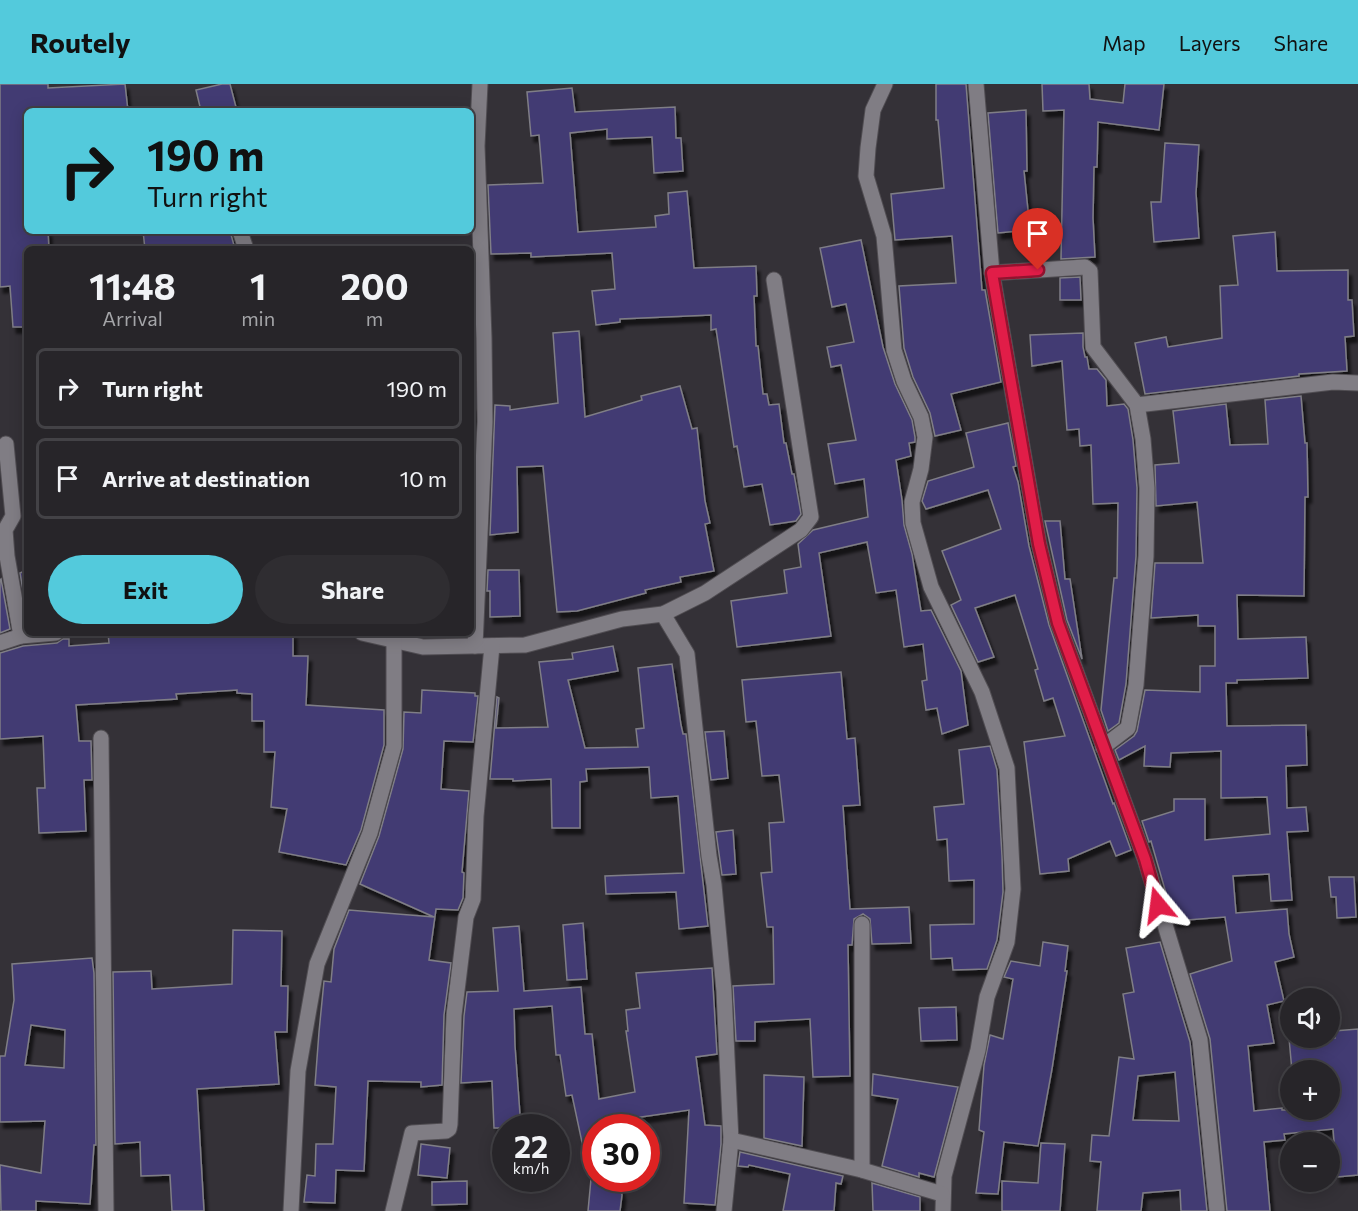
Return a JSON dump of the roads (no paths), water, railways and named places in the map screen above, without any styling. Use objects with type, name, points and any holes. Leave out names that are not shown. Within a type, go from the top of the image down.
[{"type":"street","points":[[475,646],[485,422],[478,339],[474,146],[480,84]]},
{"type":"street","points":[[885,84],[873,110],[866,176],[884,236],[894,350],[904,381],[921,417],[925,437],[921,469],[912,502],[913,523],[931,587],[982,692],[1007,768],[1013,889],[1007,942],[987,997],[978,1050],[944,1176],[943,1211]]},
{"type":"street","points":[[976,84],[992,273],[1039,544],[1058,623],[1145,859],[1200,1041],[1217,1211]]},
{"type":"street","points":[[992,273],[1085,267],[1089,271],[1093,347],[1137,405],[1148,488],[1146,556],[1136,685],[1128,728],[1103,747]]},
{"type":"street","points":[[291,1211],[298,1071],[317,964],[370,833],[394,746],[394,637],[423,647],[525,645],[622,619],[663,614],[705,593],[801,530],[811,517],[774,280]]},
{"type":"street","points":[[1137,405],[1333,382],[1358,383]]},
{"type":"street","points":[[6,444],[12,516],[5,530],[7,556],[21,636]]},
{"type":"street","points":[[663,614],[687,654],[714,885],[722,968],[731,1140],[724,1211]]},
{"type":"street","points":[[0,643],[24,636]]},
{"type":"street","points":[[393,1211],[412,1133],[446,1131],[450,1124],[454,1015],[466,916],[473,899],[476,816],[492,646]]},
{"type":"street","points":[[101,738],[106,1211]]},
{"type":"street","points":[[862,924],[862,1170]]},
{"type":"street","points":[[731,1140],[862,1170],[942,1194]]}]
